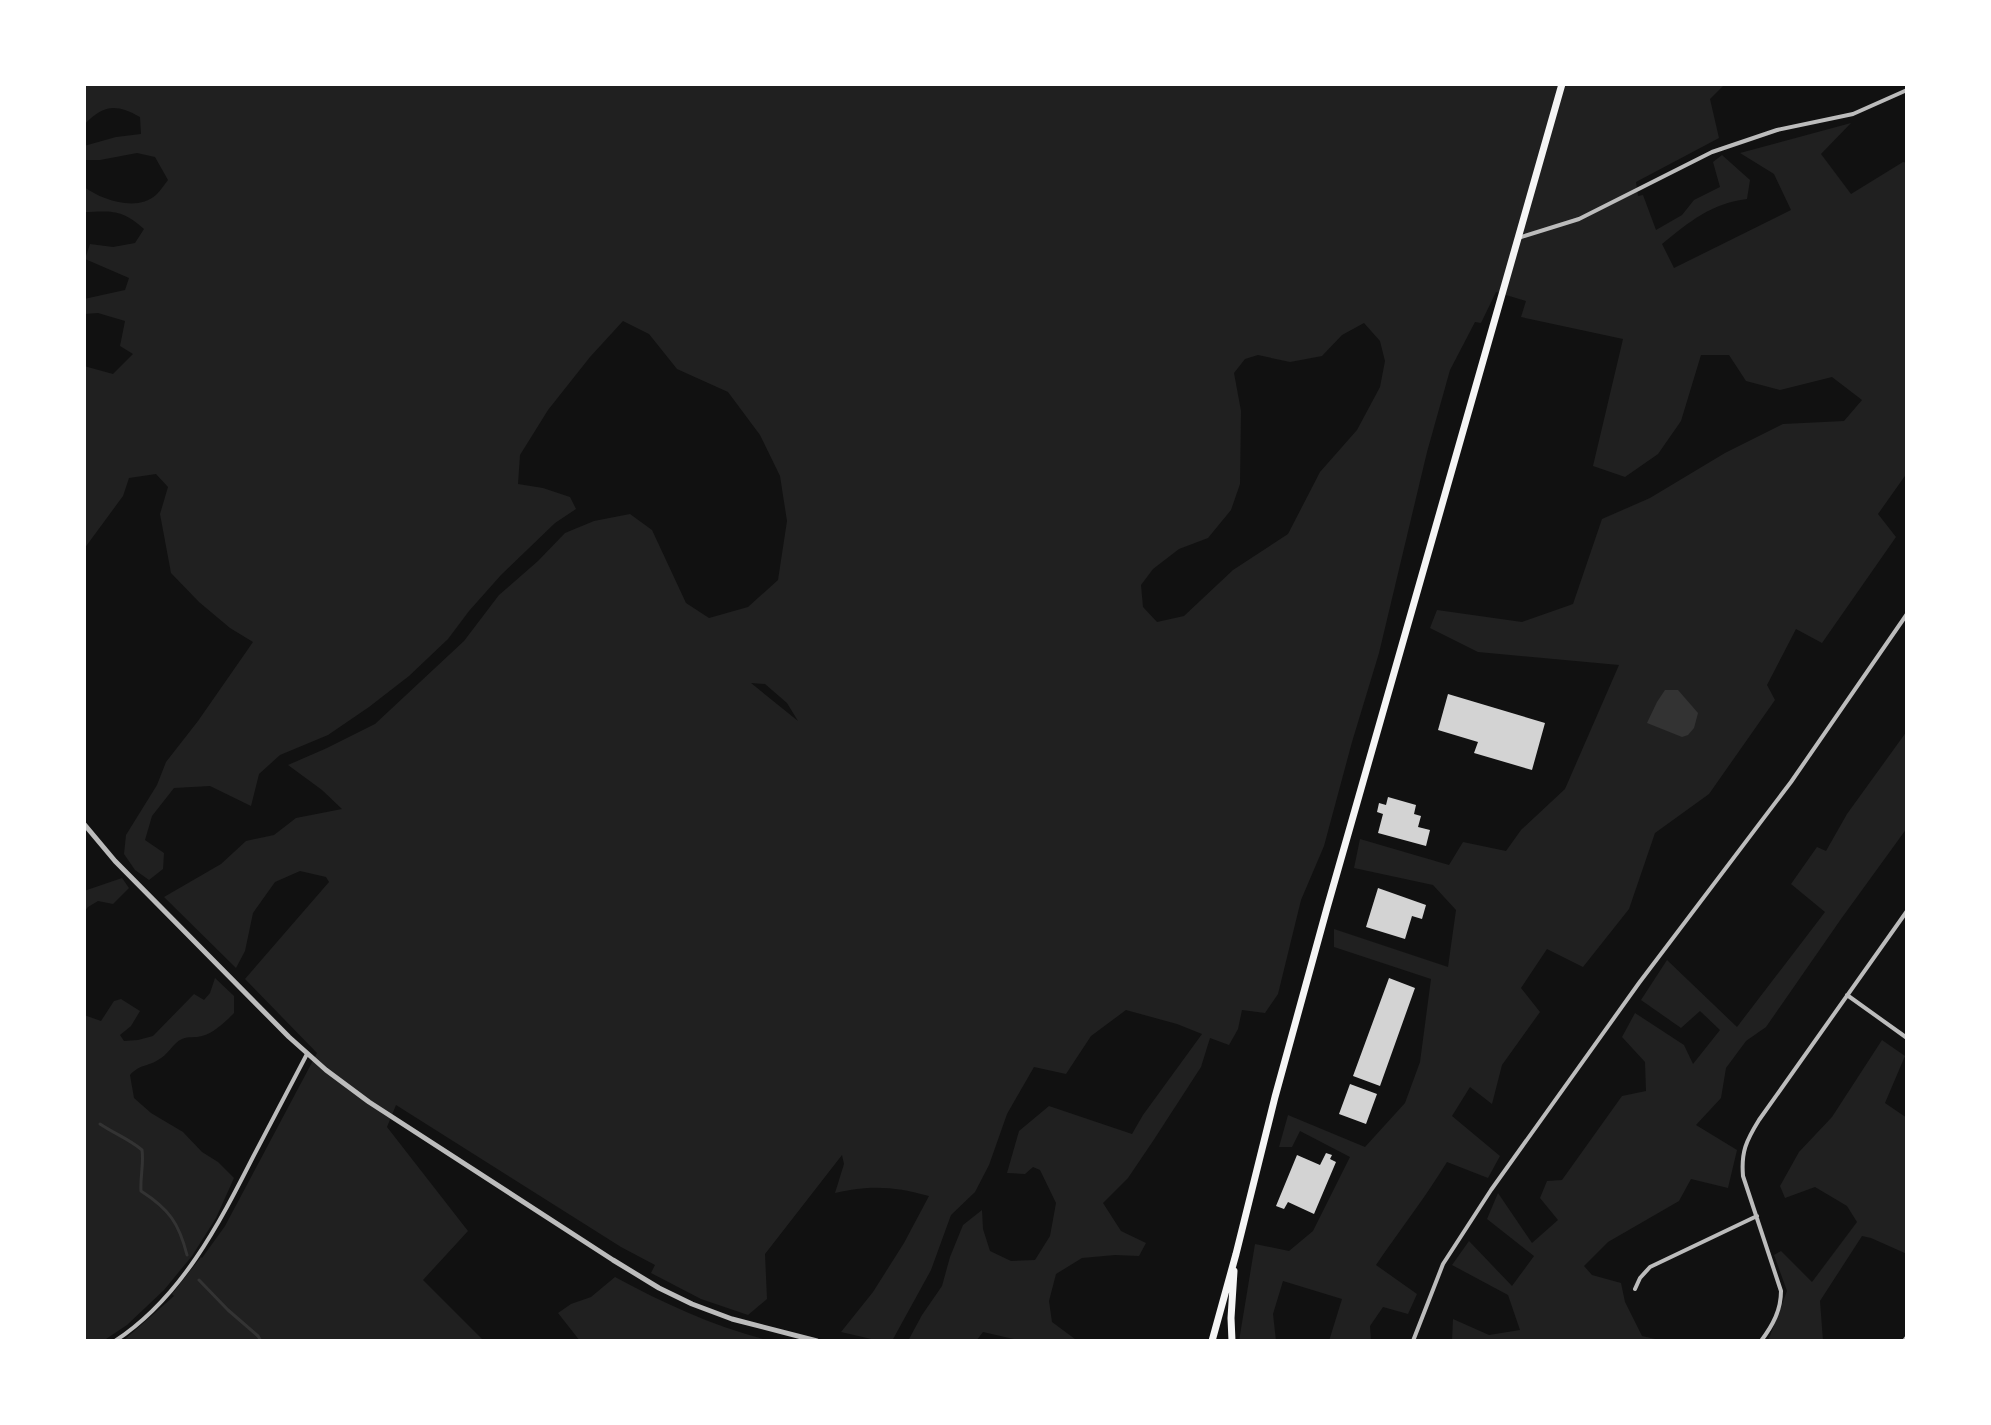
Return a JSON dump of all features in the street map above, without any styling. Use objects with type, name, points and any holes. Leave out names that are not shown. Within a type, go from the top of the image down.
[{"type":"main road","points":[[1212,1341],[1327,908],[1562,84]]},
{"type":"main road","points":[[1232,1341],[1236,1254]]},
{"type":"street","points":[[1518,238],[1579,219],[1712,152],[1777,130],[1853,114],[1907,90]]},
{"type":"street","points":[[1413,1341],[1443,1264],[1491,1190],[1657,958],[1791,782],[1907,614]]},
{"type":"street","points":[[84,824],[140,887],[307,1054],[381,1110],[659,1288],[732,1319],[817,1341]]},
{"type":"street","points":[[1761,1341],[1777,1314],[1781,1291],[1743,1176],[1745,1144],[1907,911]]},
{"type":"street","points":[[1847,995],[1907,1038]]},
{"type":"street","points":[[115,1341],[139,1323],[186,1272],[233,1197],[307,1054]]},
{"type":"street","points":[[1635,1289],[1650,1267],[1757,1216]]},
{"type":"shaded area","points":[[84,84],[1725,84],[1710,99],[1719,138],[1636,182],[1638,196],[1643,195],[1656,230],[1682,215],[1694,200],[1720,187],[1713,162],[1722,155],[1750,180],[1747,199],[1712,209],[1662,244],[1674,268],[1791,210],[1774,174],[1740,153],[1851,123],[1821,154],[1851,194],[1903,162],[1907,163],[1907,473],[1878,514],[1896,537],[1822,643],[1796,629],[1767,685],[1775,700],[1709,794],[1655,833],[1629,909],[1583,967],[1547,949],[1521,988],[1540,1012],[1502,1065],[1492,1104],[1470,1087],[1452,1116],[1500,1156],[1488,1178],[1447,1162],[1376,1265],[1417,1294],[1408,1314],[1383,1307],[1370,1326],[1371,1341],[1329,1341],[1342,1299],[1283,1281],[1273,1314],[1276,1341],[1239,1341],[1255,1244],[1289,1251],[1313,1231],[1350,1157],[1300,1131],[1292,1147],[1279,1147],[1288,1115],[1365,1147],[1405,1103],[1420,1062],[1431,979],[1334,947],[1334,929],[1448,967],[1456,910],[1433,885],[1354,868],[1360,839],[1449,865],[1463,842],[1506,851],[1521,830],[1565,789],[1619,665],[1478,652],[1430,628],[1437,610],[1522,622],[1573,604],[1602,519],[1650,498],[1725,453],[1783,424],[1844,421],[1862,400],[1832,377],[1780,390],[1746,381],[1729,355],[1701,355],[1681,421],[1658,454],[1625,477],[1593,466],[1623,339],[1521,317],[1526,301],[1496,292],[1481,323],[1475,322],[1450,370],[1379,653],[1324,846],[1301,900],[1278,994],[1265,1013],[1242,1010],[1238,1029],[1229,1045],[1210,1038],[1201,1067],[1128,1178],[1103,1203],[1121,1231],[1146,1243],[1139,1256],[1082,1258],[1056,1274],[1049,1301],[1052,1322],[1082,1341],[1022,1341],[983,1332],[976,1341],[908,1341],[942,1286],[963,1225],[982,1210],[983,1229],[990,1251],[1011,1261],[1035,1260],[1050,1236],[1056,1203],[1040,1170],[1033,1167],[1025,1174],[1007,1173],[1019,1131],[1049,1106],[1132,1134],[1202,1034],[1126,1010],[1091,1036],[1066,1074],[1034,1067],[1007,1114],[989,1165],[975,1192],[951,1215],[931,1270],[892,1341],[841,1332],[873,1292],[929,1196],[882,1188],[835,1193],[844,1164],[842,1155],[765,1254],[767,1299],[748,1315],[701,1299],[651,1273],[655,1265],[621,1247],[396,1105],[387,1127],[468,1231],[423,1280],[484,1341],[123,1341],[174,1296],[172,1294],[225,1226],[317,1053],[245,979],[329,882],[326,877],[300,871],[275,882],[253,913],[245,951],[236,968],[164,897],[221,864],[246,841],[274,835],[296,818],[342,809],[288,765],[375,724],[464,641],[499,595],[565,533],[594,521],[630,514],[652,530],[686,603],[709,618],[748,607],[778,580],[787,521],[780,476],[760,435],[728,392],[677,369],[649,334],[623,321],[548,410],[520,455],[518,484],[570,497],[576,509],[555,523],[501,575],[448,639],[409,676],[328,735],[280,755],[259,774],[251,806],[210,786],[174,788],[152,816],[145,840],[164,853],[163,869],[149,880],[135,870],[124,854],[126,835],[157,785],[166,762],[253,642],[230,628],[199,602],[171,573],[160,514],[168,487],[156,474],[129,478],[123,496],[84,549],[84,366],[113,374],[133,354],[120,346],[125,321],[98,313],[84,314],[84,299],[125,290],[129,278],[85,259],[90,244],[113,247],[135,243],[144,229],[116,213],[84,212],[84,187],[110,200],[139,203],[156,195],[168,180],[155,157],[137,153],[84,160],[84,146],[141,134],[140,117],[110,108],[84,125]],"holes":[[[1364,323],[1380,341],[1385,361],[1380,387],[1357,430],[1320,472],[1288,534],[1233,570],[1184,616],[1157,622],[1143,607],[1141,585],[1153,569],[1179,549],[1208,538],[1231,510],[1240,484],[1241,411],[1234,373],[1245,359],[1258,355],[1290,362],[1322,356],[1342,335]],[[751,683],[765,684],[787,703],[798,721]]]},
{"type":"shaded area","points":[[1665,690],[1678,690],[1698,713],[1694,728],[1688,735],[1682,737],[1647,723]]},
{"type":"shaded area","points":[[1907,731],[1907,828],[1766,1027],[1746,1041],[1726,1068],[1721,1098],[1696,1125],[1737,1150],[1728,1188],[1691,1179],[1679,1201],[1608,1242],[1584,1266],[1592,1275],[1621,1283],[1625,1302],[1642,1336],[1664,1341],[1452,1341],[1453,1319],[1489,1335],[1520,1330],[1508,1295],[1452,1265],[1469,1241],[1512,1286],[1534,1256],[1487,1219],[1498,1193],[1532,1243],[1558,1220],[1540,1198],[1547,1181],[1562,1180],[1622,1096],[1646,1091],[1645,1062],[1622,1037],[1635,1013],[1684,1045],[1693,1064],[1720,1030],[1700,1011],[1681,1028],[1641,1000],[1667,960],[1737,1027],[1825,912],[1791,884],[1817,847],[1826,851],[1847,814]]},
{"type":"shaded area","points":[[122,878],[129,888],[113,904],[98,901],[84,912],[84,891]]},
{"type":"shaded area","points":[[215,978],[234,996],[234,1013],[211,1032],[182,1039],[162,1058],[130,1075],[134,1098],[151,1113],[183,1132],[234,1178],[216,1218],[192,1256],[164,1290],[127,1325],[103,1341],[84,1341],[84,1015],[101,1021],[114,1001],[121,999],[140,1011],[131,1026],[120,1035],[124,1041],[153,1036],[194,994],[204,1000]]},
{"type":"shaded area","points":[[1882,1040],[1905,1056],[1885,1103],[1907,1118],[1907,1254],[1862,1236],[1820,1301],[1823,1341],[1768,1341],[1787,1291],[1774,1255],[1781,1251],[1812,1282],[1857,1222],[1847,1206],[1815,1187],[1785,1198],[1780,1186],[1799,1152],[1832,1117]]},
{"type":"shaded area","points":[[615,1277],[691,1314],[771,1341],[580,1341],[558,1313],[571,1304],[591,1297]]},
{"type":"building","points":[[1448,694],[1545,723],[1532,770],[1474,753],[1478,742],[1438,730]]},
{"type":"building","points":[[1388,797],[1416,805],[1414,814],[1421,816],[1418,827],[1430,830],[1426,846],[1378,833],[1383,814],[1377,812],[1379,803],[1386,805]]},
{"type":"building","points":[[1378,888],[1426,905],[1422,919],[1412,916],[1405,939],[1366,927]]},
{"type":"building","points":[[1389,978],[1415,988],[1380,1086],[1353,1076]]},
{"type":"building","points":[[1350,1084],[1377,1094],[1366,1124],[1339,1114]]},
{"type":"building","points":[[1326,1153],[1332,1155],[1330,1159],[1336,1162],[1314,1214],[1288,1202],[1284,1209],[1276,1206],[1297,1155],[1320,1165]]},
{"type":"waterway","points":[[100,1124],[142,1150],[141,1191],[172,1218],[187,1255]]},
{"type":"waterway","points":[[199,1280],[261,1341]]}]
